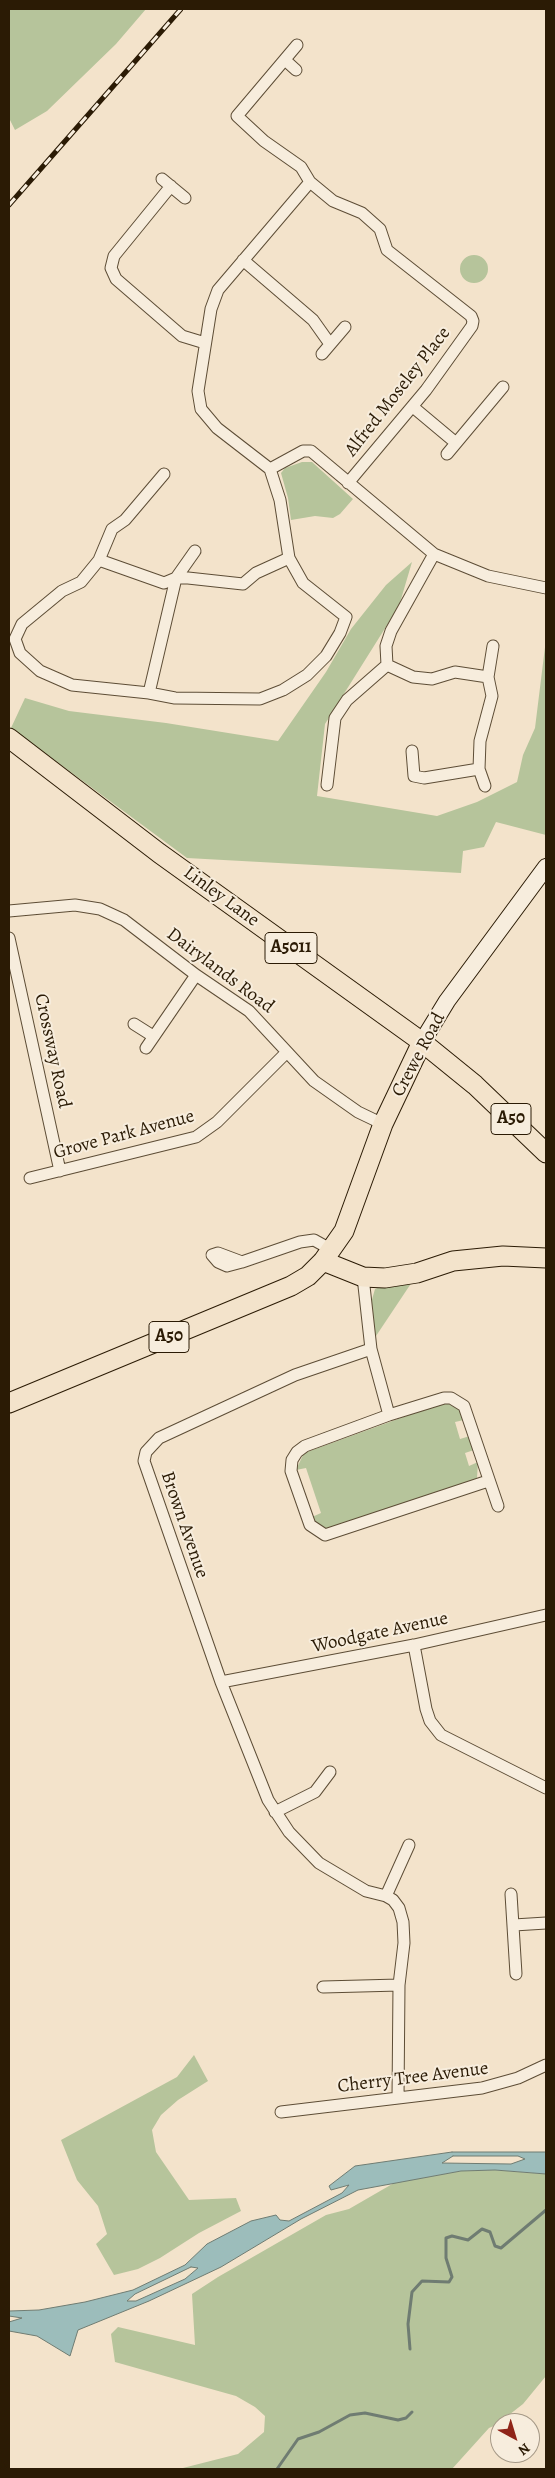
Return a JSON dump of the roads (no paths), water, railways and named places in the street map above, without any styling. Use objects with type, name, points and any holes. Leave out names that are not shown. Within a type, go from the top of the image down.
[{"type":"main road","name":"Linley Lane","points":[[9,738],[122,826],[422,1042],[475,1085],[546,1153]]},
{"type":"main road","name":"Crewe Road","points":[[328,1256],[344,1231],[383,1124],[422,1042],[447,1001],[546,866]]},
{"type":"main road","points":[[328,1256],[363,1277],[385,1278],[409,1274],[453,1261],[479,1258],[546,1258]]},
{"type":"main road","name":"A50","points":[[9,1402],[291,1286],[308,1276],[328,1256]]},
{"type":"street","name":"Alfred Moseley Place","points":[[297,45],[256,91],[237,116],[264,141],[301,167],[310,182],[332,200],[362,213],[380,229],[387,250],[471,316],[472,321],[472,326],[413,407],[348,483]]},
{"type":"street","points":[[285,60],[296,70]]},
{"type":"street","points":[[185,198],[167,182],[114,256],[111,268],[116,279],[182,336],[205,343]]},
{"type":"street","points":[[310,182],[218,290],[211,309],[198,391],[201,409],[217,428],[270,469],[280,500],[289,558],[303,583],[346,617]]},
{"type":"street","points":[[244,260],[313,320],[330,344]]},
{"type":"street","name":"Alfred Moseley Place","points":[[472,321],[485,318]]},
{"type":"street","points":[[322,354],[345,326]]},
{"type":"street","points":[[447,454],[503,387]]},
{"type":"street","points":[[413,407],[456,443]]},
{"type":"street","points":[[270,469],[302,451],[311,451],[434,554],[488,576],[546,588]]},
{"type":"street","points":[[164,474],[153,484],[125,520],[112,529],[99,560],[81,582],[62,591],[22,624],[15,639],[20,653],[40,671],[72,685],[149,693],[175,698],[201,696],[243,700],[260,699],[283,690],[307,675],[326,656],[353,606]]},
{"type":"street","points":[[149,693],[176,578],[195,551]]},
{"type":"street","points":[[387,665],[386,646],[391,631],[434,554]]},
{"type":"street","points":[[99,560],[164,583],[176,578],[243,584],[256,573],[289,558]]},
{"type":"street","points":[[485,786],[479,769],[480,741],[492,696],[488,677],[493,646]]},
{"type":"street","points":[[387,665],[413,677],[432,679],[456,672],[488,677]]},
{"type":"street","points":[[327,785],[335,718],[347,700],[387,665]]},
{"type":"street","points":[[412,751],[414,776],[424,778],[479,769]]},
{"type":"street","name":"Dairylands Road","points":[[9,911],[75,905],[100,909],[124,920],[196,975],[249,1011],[314,1081],[339,1100],[383,1124]]},
{"type":"street","name":"Crossway Road","points":[[9,938],[60,1171]]},
{"type":"street","points":[[146,1048],[196,975]]},
{"type":"street","points":[[134,1024],[154,1036]]},
{"type":"street","name":"Grove Park Avenue","points":[[30,1178],[196,1137],[217,1122],[287,1052]]},
{"type":"street","points":[[242,1262],[300,1242],[314,1240],[328,1256]]},
{"type":"street","points":[[363,1277],[371,1349],[389,1415]]},
{"type":"street","name":"Brown Avenue","points":[[371,1349],[295,1375],[159,1438],[146,1452],[144,1461],[221,1682],[268,1800],[289,1832],[318,1863],[366,1891],[386,1896]]},
{"type":"street","points":[[488,1481],[330,1534],[316,1531],[310,1525],[291,1471],[292,1460],[297,1452],[305,1446],[389,1415],[444,1398],[464,1406],[498,1506]]},
{"type":"street","name":"Woodgate Avenue","points":[[221,1682],[414,1645],[546,1615]]},
{"type":"street","points":[[414,1645],[426,1709],[430,1721],[441,1736],[546,1788]]},
{"type":"street","points":[[275,1812],[315,1792],[330,1772]]},
{"type":"street","points":[[398,2098],[399,1984],[404,1943],[403,1922],[399,1908],[386,1896],[409,1845]]},
{"type":"street","points":[[511,1894],[516,1974]]},
{"type":"street","points":[[514,1926],[546,1922]]},
{"type":"street","points":[[323,1986],[399,1984]]},
{"type":"street","name":"Cherry Tree Avenue","points":[[281,2112],[458,2092],[502,2084],[546,2065]]},
{"type":"water","points":[[452,2152],[546,2152],[546,2174],[495,2170],[461,2171],[358,2190],[301,2219],[221,2267],[149,2301],[78,2330],[70,2356],[37,2336],[9,2331],[9,2322],[22,2318],[9,2316],[9,2311],[39,2310],[85,2302],[133,2290],[185,2265],[207,2244],[251,2221],[276,2215],[280,2220],[289,2221],[342,2193],[349,2185],[331,2190],[329,2186],[355,2166]],"holes":[[[453,2156],[518,2156],[525,2159],[511,2164],[442,2163]],[[191,2267],[198,2268],[185,2279],[136,2301],[127,2301],[135,2294]]]},
{"type":"waterway","points":[[410,2349],[408,2324],[412,2292],[422,2281],[449,2282],[452,2277],[446,2258],[446,2238],[452,2236],[468,2240],[482,2229],[490,2232],[495,2246],[501,2248],[546,2210]]},
{"type":"waterway","points":[[277,2469],[298,2439],[319,2432],[350,2415],[365,2413],[398,2420],[406,2418],[412,2412]]},
{"type":"railway","points":[[9,205],[181,9]]}]
